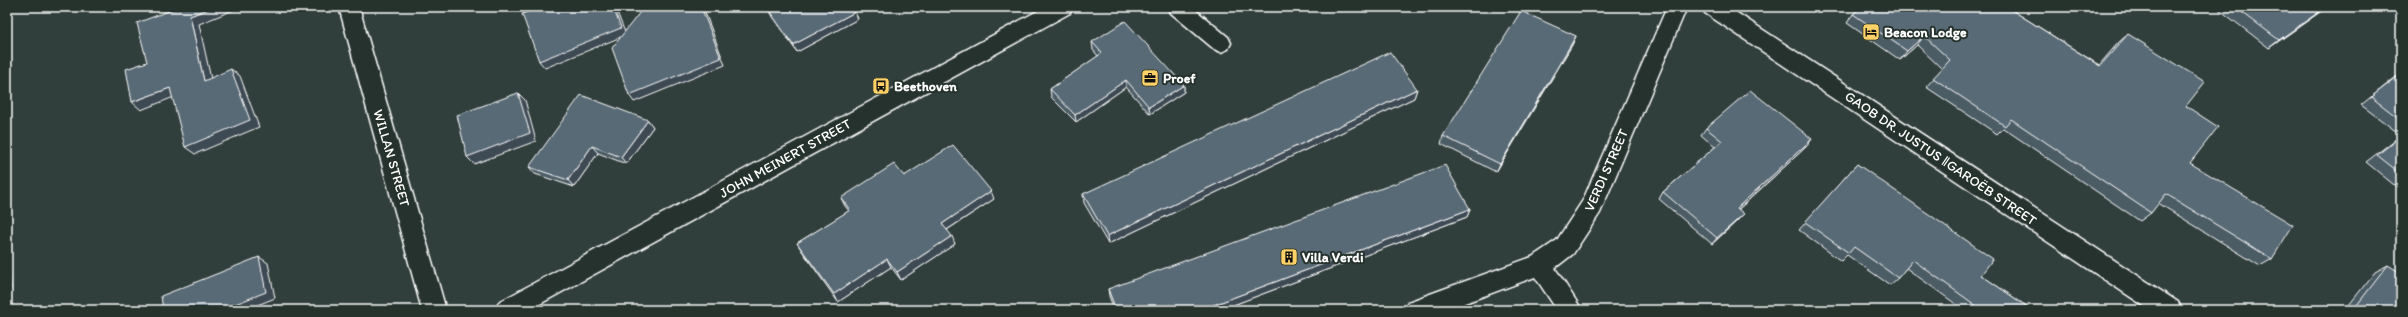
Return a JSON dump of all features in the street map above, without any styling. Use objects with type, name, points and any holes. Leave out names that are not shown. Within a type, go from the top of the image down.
[{"type":"street","name":"WILLAN STREET","points":[[349,7],[434,310]]},
{"type":"street","name":"JOHN MEINERT STREET","points":[[507,310],[1064,7]]},
{"type":"street","points":[[1178,7],[1221,43]]},
{"type":"street","name":"VERDI STREET","points":[[1416,310],[1540,265],[1564,247],[1592,206],[1677,7]]},
{"type":"street","name":"GAOB DR. JUSTUS ǁGAROËB STREET","points":[[1712,7],[2170,310]]},
{"type":"street","points":[[1540,265],[1570,310]]},
{"type":"building","points":[[179,7],[213,7],[190,16],[204,81],[231,69],[250,120],[185,147],[170,88],[132,102],[126,69],[147,62],[137,23]]},
{"type":"building","points":[[541,7],[613,7],[621,28],[539,61],[522,14]]},
{"type":"building","points":[[644,7],[701,7],[721,58],[629,95],[612,48]]},
{"type":"building","points":[[772,7],[851,7],[855,12],[793,45],[768,9]]},
{"type":"building","points":[[1861,7],[2007,7],[2100,66],[2128,34],[2205,82],[2186,106],[2218,127],[2190,163],[2293,225],[2272,259],[2166,194],[2151,213],[2011,119],[2005,126],[1933,78],[1950,60],[1924,36],[1907,51],[1853,14]]},
{"type":"building","points":[[2235,7],[2326,7],[2279,40]]},
{"type":"building","points":[[1521,11],[1576,36],[1500,164],[1443,136]]},
{"type":"building","points":[[1125,21],[1184,85],[1149,107],[1126,80],[1075,115],[1050,89],[1102,53],[1092,42]]},
{"type":"building","points":[[1390,52],[1417,89],[1107,236],[1083,194]]},
{"type":"building","points":[[2401,74],[2401,120],[2371,97]]},
{"type":"building","points":[[1750,90],[1812,139],[1737,208],[1744,214],[1717,238],[1663,192],[1722,141],[1706,128]]},
{"type":"building","points":[[518,93],[530,133],[467,157],[457,115]]},
{"type":"building","points":[[581,95],[648,120],[621,157],[592,146],[568,180],[529,167]]},
{"type":"building","points":[[2401,136],[2401,174],[2377,155]]},
{"type":"building","points":[[953,145],[991,191],[942,224],[952,236],[897,272],[887,259],[834,294],[797,243],[850,210],[841,198],[894,164],[904,176]]},
{"type":"building","points":[[1857,164],[1993,259],[1981,275],[2032,310],[1982,310],[1913,260],[1898,278],[1854,247],[1849,253],[1805,222]]},
{"type":"building","name":"Villa Verdi","points":[[1445,165],[1470,209],[1200,310],[1116,310],[1108,289]]},
{"type":"building","points":[[259,257],[266,292],[220,310],[163,310],[161,296]]},
{"type":"building","points":[[2388,265],[2401,273],[2401,310],[2353,310]]},
{"type":"place","name":"Beacon Lodge","points":[[1871,32]]},
{"type":"place","name":"Proef","points":[[1150,78]]},
{"type":"place","name":"Beethoven","points":[[881,86]]},
{"type":"place","name":"Villa Verdi","points":[[1289,257]]}]
